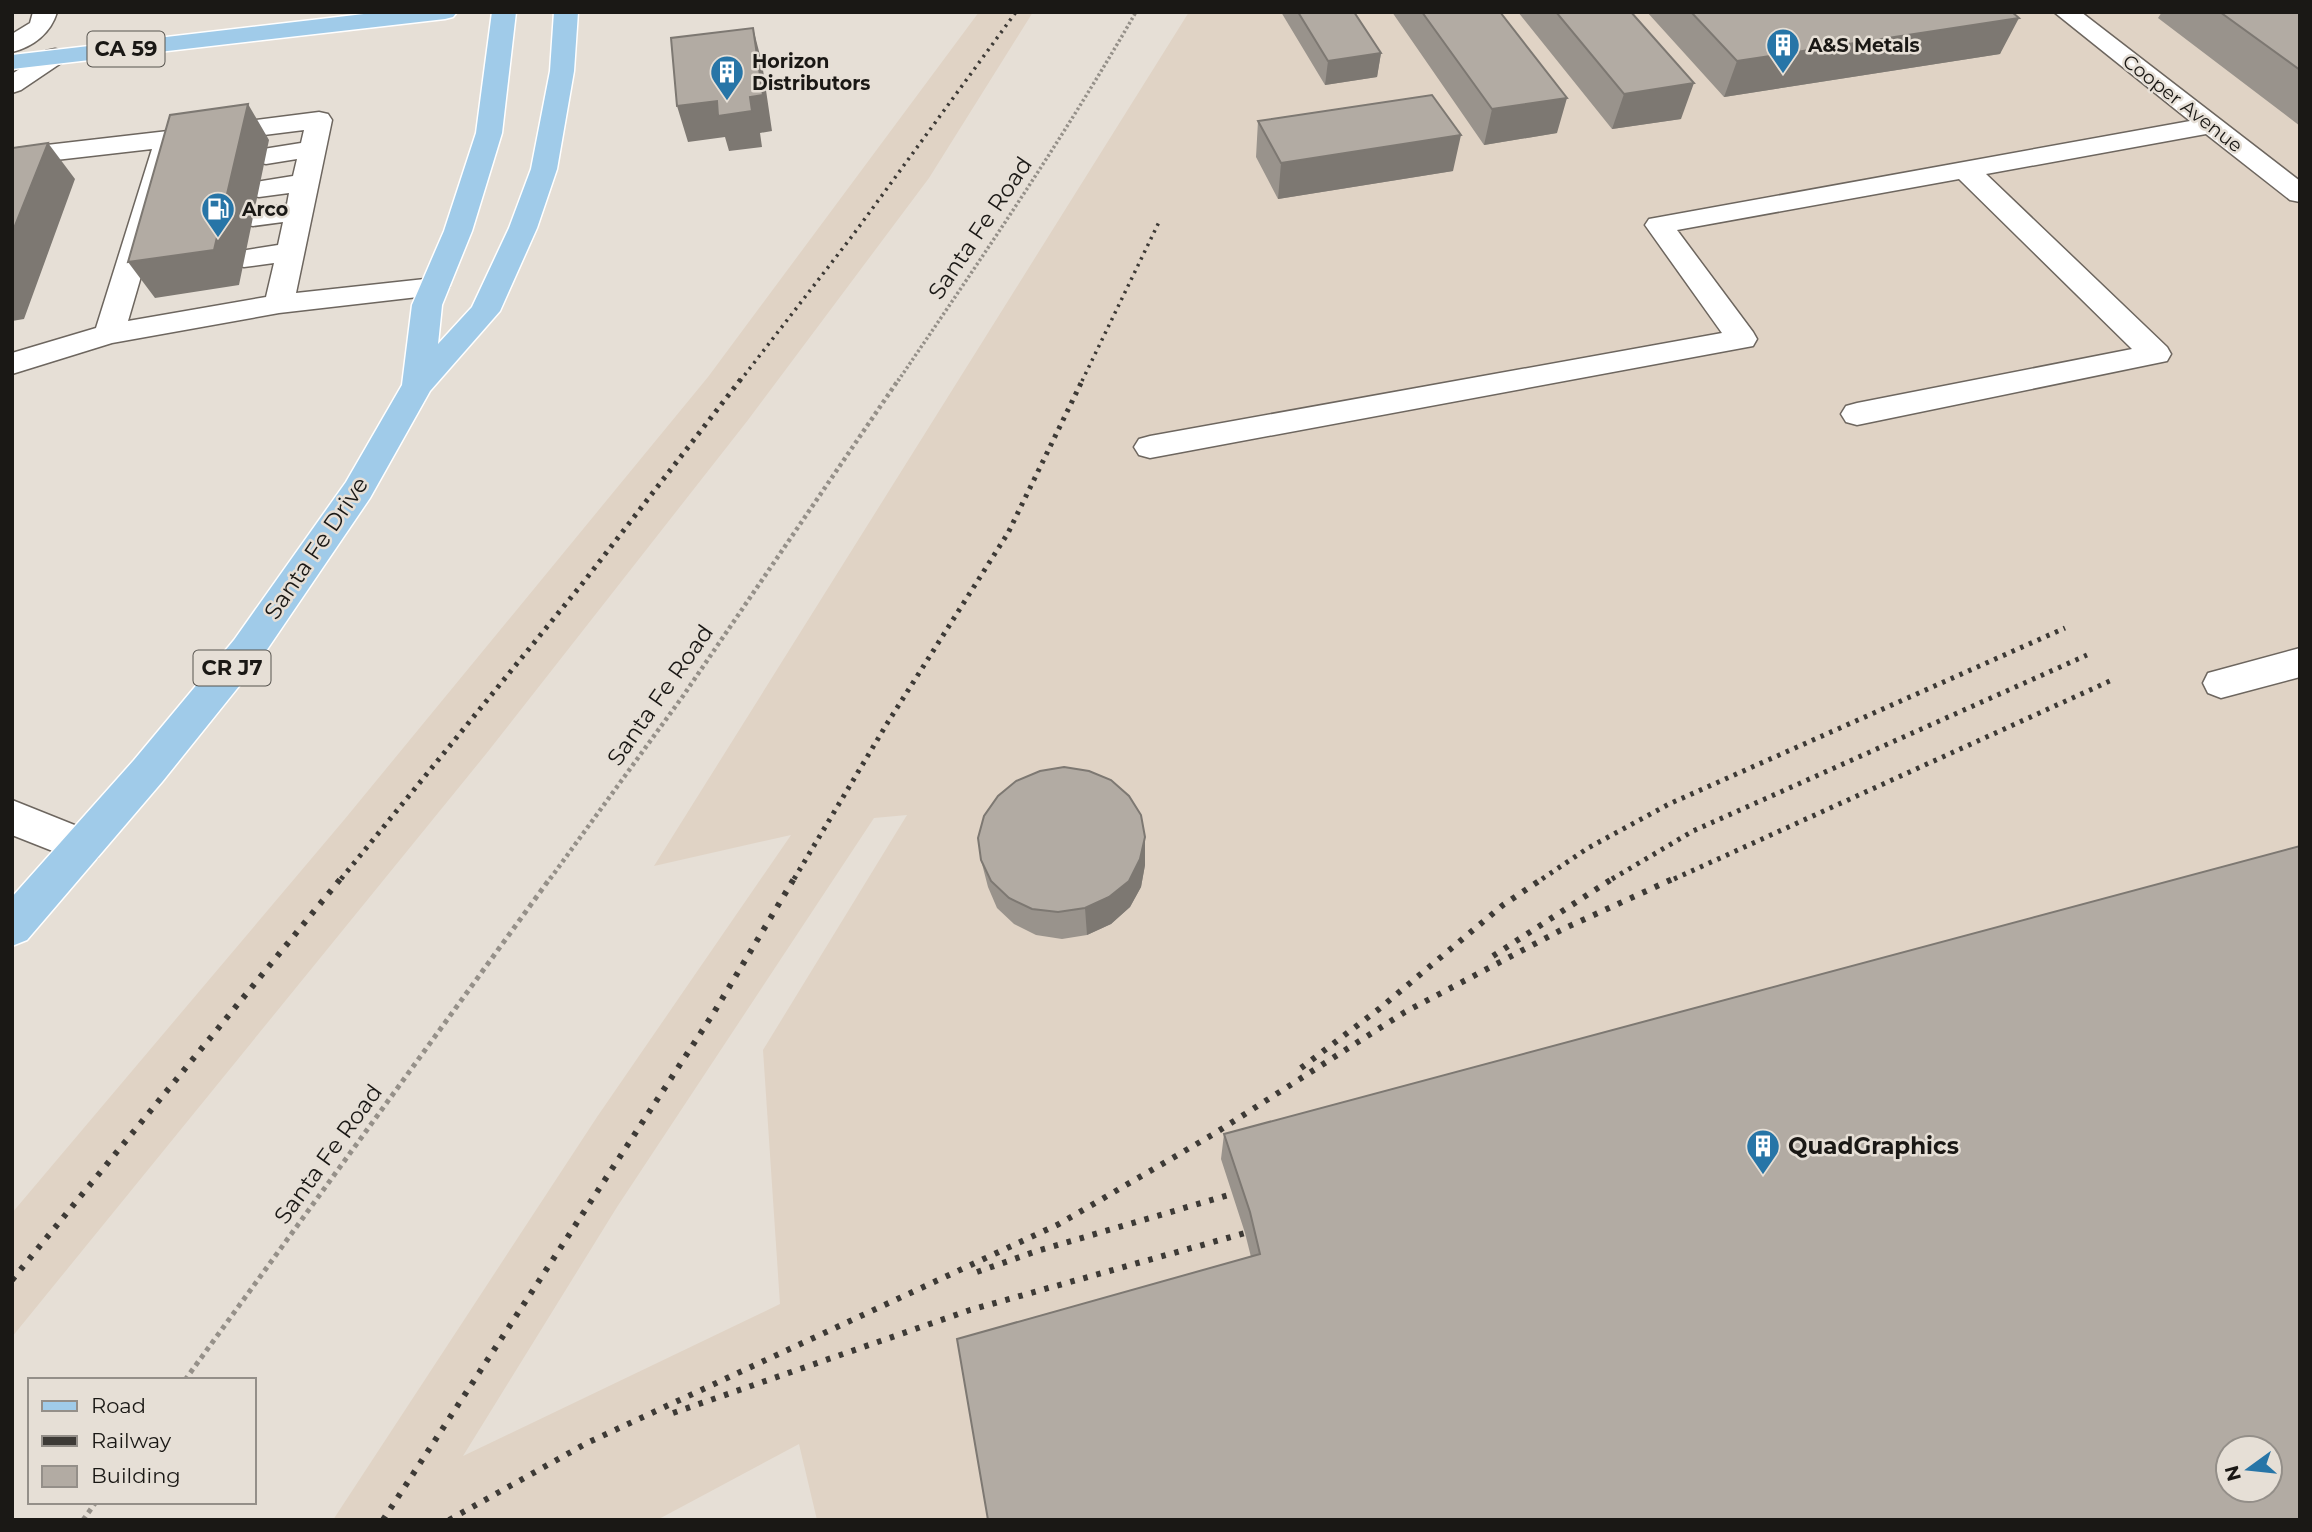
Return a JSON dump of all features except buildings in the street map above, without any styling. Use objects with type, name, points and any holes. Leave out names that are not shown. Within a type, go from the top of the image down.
[{"type":"main road","name":"CA 59","points":[[12,62],[445,12]]},
{"type":"main road","name":"Santa Fe Drive","points":[[418,385],[426,305],[476,179],[489,133],[504,12]]},
{"type":"main road","name":"Santa Fe Drive","points":[[12,927],[149,771],[247,650],[358,490],[418,385],[485,311],[523,228],[544,169],[562,71],[566,12]]},
{"type":"street","name":"Cooper Avenue","points":[[2066,12],[2300,194]]},
{"type":"street","points":[[12,45],[43,19],[58,34],[67,55],[12,85]]},
{"type":"street","points":[[12,157],[319,120],[279,304]]},
{"type":"street","points":[[1150,447],[1742,339],[1660,225],[2210,125]]},
{"type":"street","points":[[109,334],[139,274],[139,235],[168,138]]},
{"type":"street","points":[[266,156],[312,149]]},
{"type":"street","points":[[159,171],[189,166]]},
{"type":"street","points":[[1857,414],[2156,354],[1966,170]]},
{"type":"street","points":[[259,189],[305,183]]},
{"type":"street","points":[[149,204],[181,199]]},
{"type":"street","points":[[253,218],[299,211]]},
{"type":"street","points":[[139,235],[173,230]]},
{"type":"street","points":[[244,258],[290,252]]},
{"type":"street","points":[[12,364],[109,334],[279,304],[434,287]]},
{"type":"street","points":[[2221,683],[2300,662]]},
{"type":"street","points":[[12,817],[83,846]]},
{"type":"path","name":"Santa Fe Road","points":[[187,1378],[683,696],[1011,215],[1087,97],[1136,12]]},
{"type":"path","points":[[83,1520],[95,1504]]},
{"type":"shaded area","points":[[979,12],[1033,12],[929,178],[748,420],[486,754],[12,1337],[12,1213],[344,820],[708,377]]},
{"type":"shaded area","points":[[1189,12],[2300,12],[2300,1520],[817,1520],[799,1444],[657,1520],[333,1520],[597,1117],[791,835],[654,866]],"holes":[[[907,815],[763,1050],[780,1304],[463,1456],[617,1207],[874,818]]]},
{"type":"railway","points":[[740,381],[853,235],[1016,12]]},
{"type":"railway","points":[[1082,381],[1160,220]]},
{"type":"railway","points":[[341,879],[582,584],[741,379]]},
{"type":"railway","points":[[794,879],[888,722],[1008,533],[1083,379]]},
{"type":"railway","points":[[1542,879],[1588,848],[1669,804],[2065,628]]},
{"type":"railway","points":[[1612,879],[1693,831],[2087,655]]},
{"type":"railway","points":[[1674,879],[2112,680]]},
{"type":"railway","points":[[12,1280],[342,877]]},
{"type":"railway","points":[[383,1520],[713,1014],[795,877]]},
{"type":"railway","points":[[1493,956],[1615,877]]},
{"type":"railway","points":[[449,1520],[587,1443],[1059,1224],[1212,1135],[1405,1012],[1563,929],[1677,877]]},
{"type":"railway","points":[[1301,1068],[1379,1009],[1503,905],[1542,879]]},
{"type":"railway","points":[[977,1272],[1037,1251],[1232,1194]]},
{"type":"railway","points":[[673,1413],[970,1310],[1245,1233]]},
{"type":"place","name":"A&S Metals","points":[[1783,75]]},
{"type":"place","name":"Horizon Distributors","points":[[727,102]]},
{"type":"place","name":"Arco","points":[[218,239]]},
{"type":"place","name":"QuadGraphics","points":[[1763,1176]]}]
